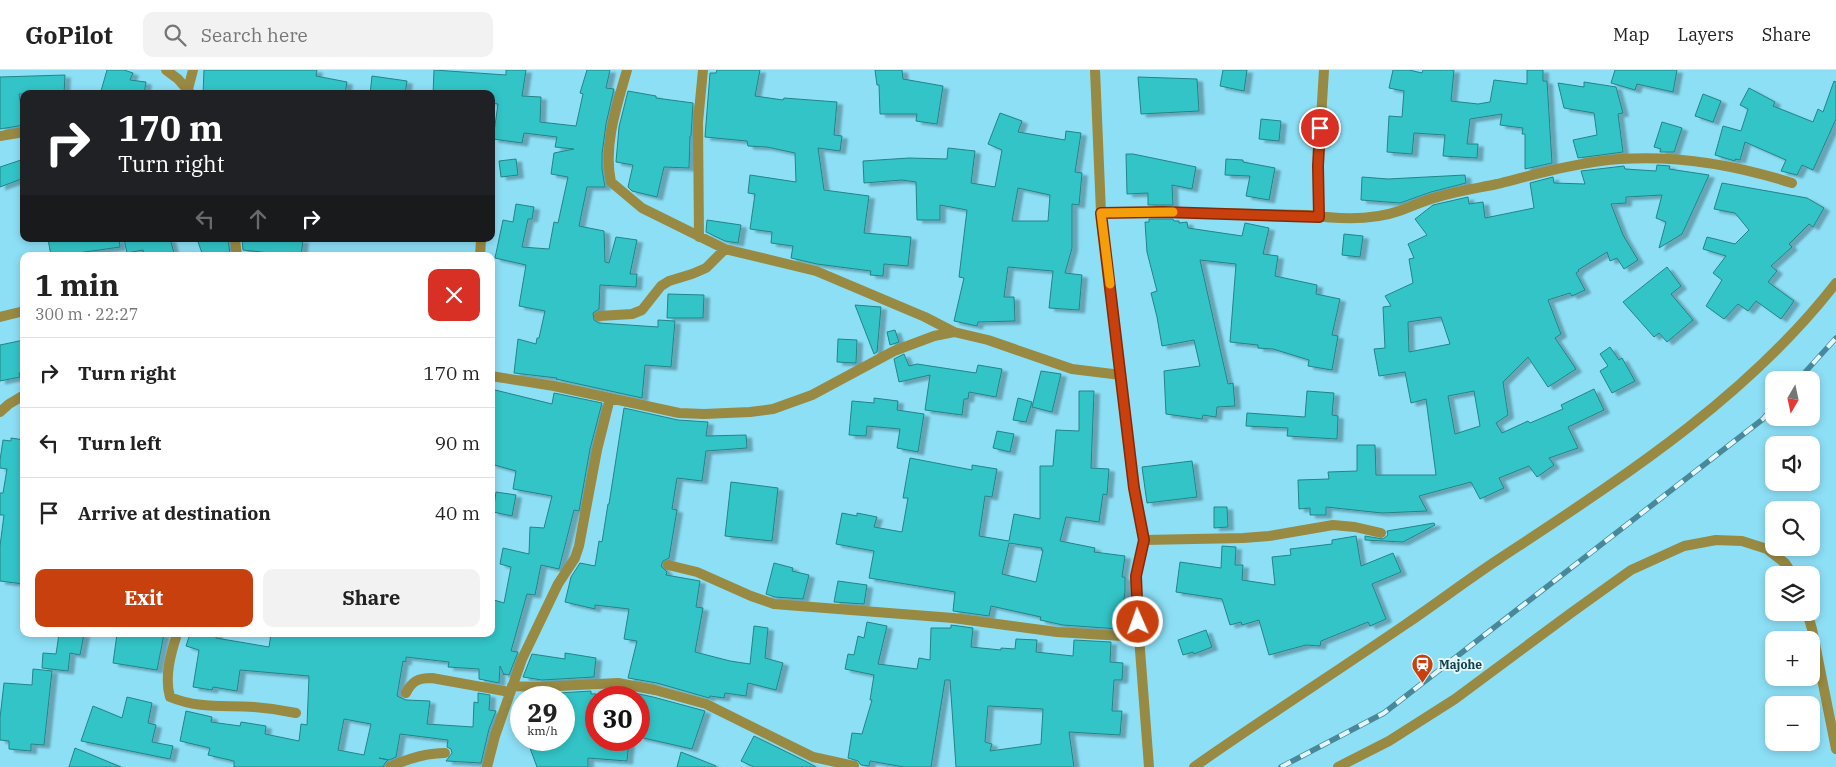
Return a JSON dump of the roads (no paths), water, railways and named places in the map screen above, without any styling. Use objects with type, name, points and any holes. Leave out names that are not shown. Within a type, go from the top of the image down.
[{"type":"street","points":[[166,70],[187,90]]},
{"type":"street","points":[[189,90],[193,70]]},
{"type":"street","points":[[627,70],[612,126],[608,170],[610,182],[642,208],[725,249],[816,271],[925,317],[954,332],[988,340],[1072,369],[1121,374]]},
{"type":"street","points":[[699,237],[698,122],[703,70]]},
{"type":"street","points":[[1095,70],[1101,213],[1134,488],[1144,540],[1136,576],[1149,767]]},
{"type":"street","points":[[1319,217],[1318,166],[1324,70]]},
{"type":"street","points":[[0,136],[20,133]]},
{"type":"street","points":[[1101,213],[1163,212],[1377,217],[1399,212],[1437,197],[1568,167],[1620,159],[1668,158],[1715,163],[1758,172],[1792,183]]},
{"type":"street","points":[[599,316],[632,314],[642,310],[661,286],[669,281],[706,268],[725,249]]},
{"type":"street","points":[[1194,767],[1408,623],[1491,564],[1558,521],[1700,419],[1792,337],[1836,283]]},
{"type":"street","points":[[0,317],[20,312]]},
{"type":"street","points":[[495,377],[554,386],[687,413],[704,414],[773,409],[812,396],[894,351],[934,336],[954,332]]},
{"type":"street","points":[[0,412],[20,397]]},
{"type":"street","points":[[512,686],[532,636],[558,584],[575,558],[579,546],[597,450],[610,398]]},
{"type":"street","points":[[1144,540],[1269,536],[1333,525],[1355,527],[1381,533]]},
{"type":"street","points":[[1338,767],[1389,741],[1455,699],[1631,570],[1684,546],[1716,540],[1742,541],[1767,549],[1787,566]]},
{"type":"street","points":[[668,564],[697,572],[774,604],[953,618],[1056,632],[1139,637]]},
{"type":"street","points":[[1809,621],[1836,750]]},
{"type":"street","points":[[176,637],[170,663],[168,689],[170,697],[185,703],[204,706],[256,707],[296,713]]},
{"type":"street","points":[[406,693],[414,681],[422,678],[510,689]]},
{"type":"street","points":[[558,686],[618,683],[655,690],[706,704],[814,756],[854,766]]},
{"type":"street","points":[[487,767],[510,692]]},
{"type":"street","points":[[390,767],[428,753],[445,753]]},
{"type":"railway","points":[[1806,371],[1836,338]]},
{"type":"railway","points":[[1281,767],[1384,713],[1765,417]]},
{"type":"place","name":"Majohe","points":[[1423,683]]}]
